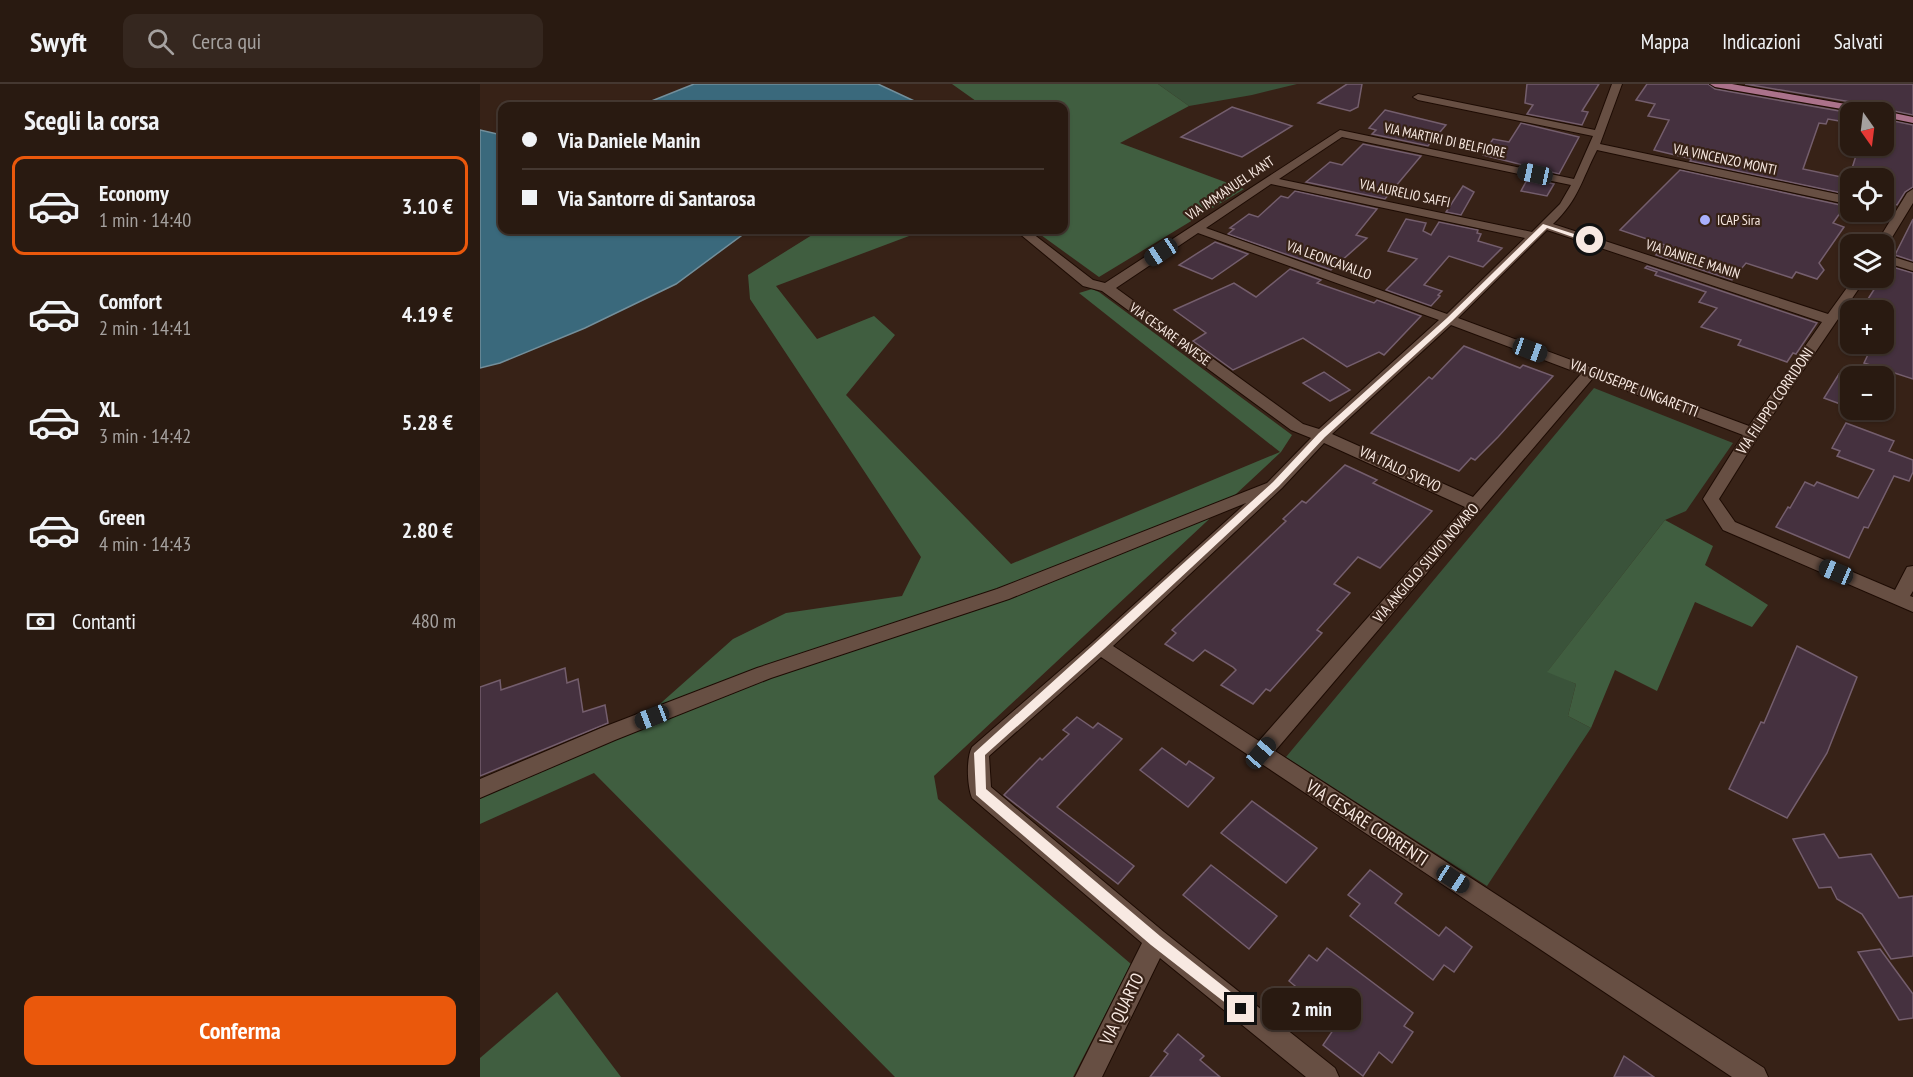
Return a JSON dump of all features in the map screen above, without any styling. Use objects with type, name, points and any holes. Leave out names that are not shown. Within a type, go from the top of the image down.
[{"type":"main road","points":[[1715,84],[1840,106]]},
{"type":"main road","points":[[1894,116],[1913,120]]},
{"type":"street","points":[[1326,1077],[1156,940],[980,791],[979,753],[1100,647],[1276,484],[1322,435],[1449,319],[1565,206],[1578,183],[1617,84]]},
{"type":"street","name":"VIA VINCENZO MONTI","points":[[1418,97],[1840,198]]},
{"type":"street","name":"VIA IMMANUEL KANT","points":[[1107,288],[1340,133]]},
{"type":"street","name":"VIA MARTIRI DI BELFIORE","points":[[1340,133],[1578,183]]},
{"type":"street","name":"VIA AURELIO SAFFI","points":[[1268,180],[1540,231]]},
{"type":"street","points":[[1888,234],[1913,193]]},
{"type":"street","points":[[1894,210],[1901,212]]},
{"type":"street","name":"VIA LEONCAVALLO","points":[[1198,229],[1449,319]]},
{"type":"street","name":"VIA DANIELE MANIN","points":[[1540,231],[1831,320]]},
{"type":"street","name":"VIA CESARE PAVESE","points":[[1026,234],[1088,283],[1107,288],[1297,428],[1322,435]]},
{"type":"street","points":[[1894,261],[1913,267]]},
{"type":"street","name":"VIA FILIPPO CORRIDONI","points":[[1853,288],[1752,432],[1711,500],[1729,526],[1907,602]]},
{"type":"street","name":"VIA GIUSEPPE UNGARETTI","points":[[1449,319],[1752,432]]},
{"type":"street","name":"VIA ANGIOLO SILVIO NOVARO","points":[[1261,753],[1591,372]]},
{"type":"street","name":"VIA ITALO SVEVO","points":[[1322,435],[1476,505]]},
{"type":"street","points":[[480,789],[608,734],[764,673],[1003,594],[1276,484]]},
{"type":"street","points":[[1907,602],[1913,572]]},
{"type":"street","name":"VIA CESARE CORRENTI","points":[[1100,647],[1755,1077]]},
{"type":"street","name":"VIA QUARTO","points":[[1088,1077],[1156,940]]},
{"type":"green space","points":[[952,84],[1158,84],[1189,106],[1120,143],[1244,189],[1099,277],[1040,234],[1068,234],[1068,102],[977,102]]},
{"type":"green space","points":[[1158,84],[1297,84],[1189,106]]},
{"type":"green space","points":[[914,234],[776,286],[817,339],[874,316],[895,335],[846,395],[1011,564],[1280,452],[1079,293],[1092,289],[1099,292],[1292,435],[1281,452],[934,776],[938,799],[1131,964],[1073,1077],[895,1077],[594,773],[480,824],[480,794],[653,710],[733,639],[786,613],[902,596],[921,557],[750,299],[748,275],[812,235]]},
{"type":"green space","points":[[1594,388],[1733,443],[1686,511],[1665,520],[1548,671],[1576,684],[1568,716],[1591,728],[1487,886],[1286,757]]},
{"type":"green space","points":[[1665,520],[1713,546],[1705,565],[1768,605],[1752,627],[1695,602],[1657,691],[1615,670],[1591,728],[1568,716],[1576,684],[1547,672]]},
{"type":"green space","points":[[557,992],[621,1077],[480,1077],[480,1058]]},
{"type":"water","points":[[694,84],[878,84],[916,102],[649,102]]},
{"type":"water","points":[[480,130],[498,134],[498,234],[744,234],[676,284],[585,328],[500,363],[480,368]]},
{"type":"building","points":[[1347,84],[1362,84],[1358,107],[1350,111],[1318,103]]},
{"type":"building","points":[[1527,84],[1599,84],[1582,111],[1588,112],[1582,125],[1527,114],[1533,105],[1525,103]]},
{"type":"building","points":[[1647,84],[1708,84],[1715,89],[1840,111],[1840,121],[1828,119],[1826,124],[1819,123],[1803,169],[1840,177],[1840,193],[1690,161],[1692,159],[1654,150],[1669,120],[1648,116],[1655,104],[1636,100]]},
{"type":"building","points":[[1745,84],[1913,84],[1913,115],[1894,111],[1894,102],[1851,102]]},
{"type":"building","points":[[1232,107],[1292,126],[1242,157],[1181,137]]},
{"type":"building","points":[[1385,110],[1446,125],[1428,146],[1372,134],[1376,130],[1369,128]]},
{"type":"building","points":[[1894,121],[1913,125],[1913,187],[1905,192],[1897,205],[1894,204],[1894,168],[1852,168],[1856,156],[1894,156]]},
{"type":"building","points":[[1521,123],[1579,137],[1559,174],[1483,155],[1493,139],[1509,142]]},
{"type":"building","points":[[1363,144],[1421,156],[1385,199],[1306,182],[1330,162],[1342,165]]},
{"type":"building","points":[[1680,170],[1840,205],[1840,213],[1833,223],[1844,227],[1819,263],[1824,270],[1817,279],[1796,272],[1792,278],[1746,263],[1732,280],[1656,255],[1665,245],[1620,230]]},
{"type":"building","points":[[1528,178],[1554,184],[1547,196],[1521,191]]},
{"type":"building","points":[[1463,186],[1474,192],[1461,215],[1446,212]]},
{"type":"building","points":[[1295,191],[1377,209],[1356,235],[1367,238],[1331,270],[1228,234],[1234,229],[1230,228],[1249,214],[1258,217],[1281,196],[1288,198]]},
{"type":"building","points":[[1406,219],[1426,223],[1423,231],[1431,235],[1439,222],[1478,230],[1477,233],[1481,234],[1478,241],[1502,248],[1483,267],[1449,256],[1424,285],[1442,291],[1431,306],[1386,290],[1417,259],[1388,251]]},
{"type":"building","points":[[1913,219],[1913,261],[1895,255]]},
{"type":"building","points":[[1215,242],[1248,254],[1212,279],[1179,265]]},
{"type":"building","points":[[1647,266],[1817,323],[1796,354],[1793,353],[1787,362],[1738,345],[1741,340],[1701,327],[1717,308],[1699,302],[1706,292],[1655,275],[1657,272],[1645,268]]},
{"type":"building","points":[[1894,267],[1913,273],[1913,379],[1894,373],[1894,366],[1873,366],[1864,363],[1868,354],[1894,354],[1894,300],[1867,300],[1875,288],[1894,288]]},
{"type":"building","points":[[1290,269],[1321,280],[1317,283],[1374,303],[1377,300],[1421,316],[1384,355],[1379,352],[1347,367],[1303,338],[1233,370],[1193,341],[1206,333],[1174,310],[1234,283],[1256,297]]},
{"type":"building","points":[[1464,346],[1520,368],[1523,365],[1553,376],[1498,437],[1475,460],[1471,458],[1459,471],[1371,433],[1429,377],[1432,379]]},
{"type":"building","points":[[1324,372],[1350,390],[1330,401],[1303,383]]},
{"type":"building","points":[[1839,374],[1840,374],[1840,404],[1824,398]]},
{"type":"building","points":[[1846,423],[1894,441],[1889,451],[1913,460],[1913,472],[1909,481],[1894,476],[1868,528],[1864,527],[1849,558],[1776,527],[1805,482],[1814,486],[1817,482],[1858,498],[1874,470],[1837,456],[1840,451],[1832,448]]},
{"type":"building","points":[[1345,465],[1377,480],[1373,483],[1432,511],[1380,568],[1358,557],[1334,584],[1350,593],[1317,630],[1322,633],[1270,691],[1266,689],[1253,704],[1221,685],[1236,670],[1233,667],[1205,650],[1193,661],[1165,644],[1176,633],[1172,630],[1286,521],[1283,519],[1302,501],[1306,503]]},
{"type":"building","points":[[1797,646],[1857,677],[1827,753],[1787,818],[1729,789],[1761,722],[1764,723]]},
{"type":"building","points":[[565,668],[567,683],[578,679],[583,712],[605,705],[608,723],[480,776],[480,687],[500,680],[501,690]]},
{"type":"building","points":[[1077,717],[1093,728],[1098,723],[1122,739],[1057,807],[1134,866],[1118,884],[1004,795],[1040,758],[1042,760],[1069,734],[1063,730]]},
{"type":"building","points":[[1162,748],[1186,765],[1189,761],[1214,778],[1188,807],[1140,770]]},
{"type":"building","points":[[1252,801],[1317,848],[1286,883],[1221,833]]},
{"type":"building","points":[[1824,834],[1839,858],[1871,854],[1899,898],[1913,896],[1913,956],[1891,959],[1862,914],[1837,899],[1831,887],[1819,888],[1793,839]]},
{"type":"building","points":[[1211,865],[1277,916],[1249,949],[1183,895]]},
{"type":"building","points":[[1370,870],[1402,894],[1395,903],[1439,936],[1446,927],[1472,947],[1454,972],[1444,965],[1433,980],[1350,916],[1360,904],[1348,895]]},
{"type":"building","points":[[1327,948],[1413,1013],[1404,1026],[1413,1032],[1392,1063],[1379,1052],[1363,1076],[1323,1045],[1346,1011],[1319,989],[1311,999],[1289,981],[1309,955],[1317,961]]},
{"type":"building","points":[[1880,949],[1913,994],[1913,1018],[1899,1020],[1858,952]]},
{"type":"building","points":[[1178,1034],[1204,1056],[1200,1060],[1220,1077],[1150,1077],[1168,1054],[1164,1051]]},
{"type":"building","points":[[1624,1056],[1654,1077],[1614,1077]]},
{"type":"place","name":"ICAP Sira","points":[[1705,220]]},
{"type":"route","points":[[1241,1009],[980,791],[979,753],[1100,647],[1276,484],[1322,435],[1449,319],[1546,226],[1590,240]]}]
